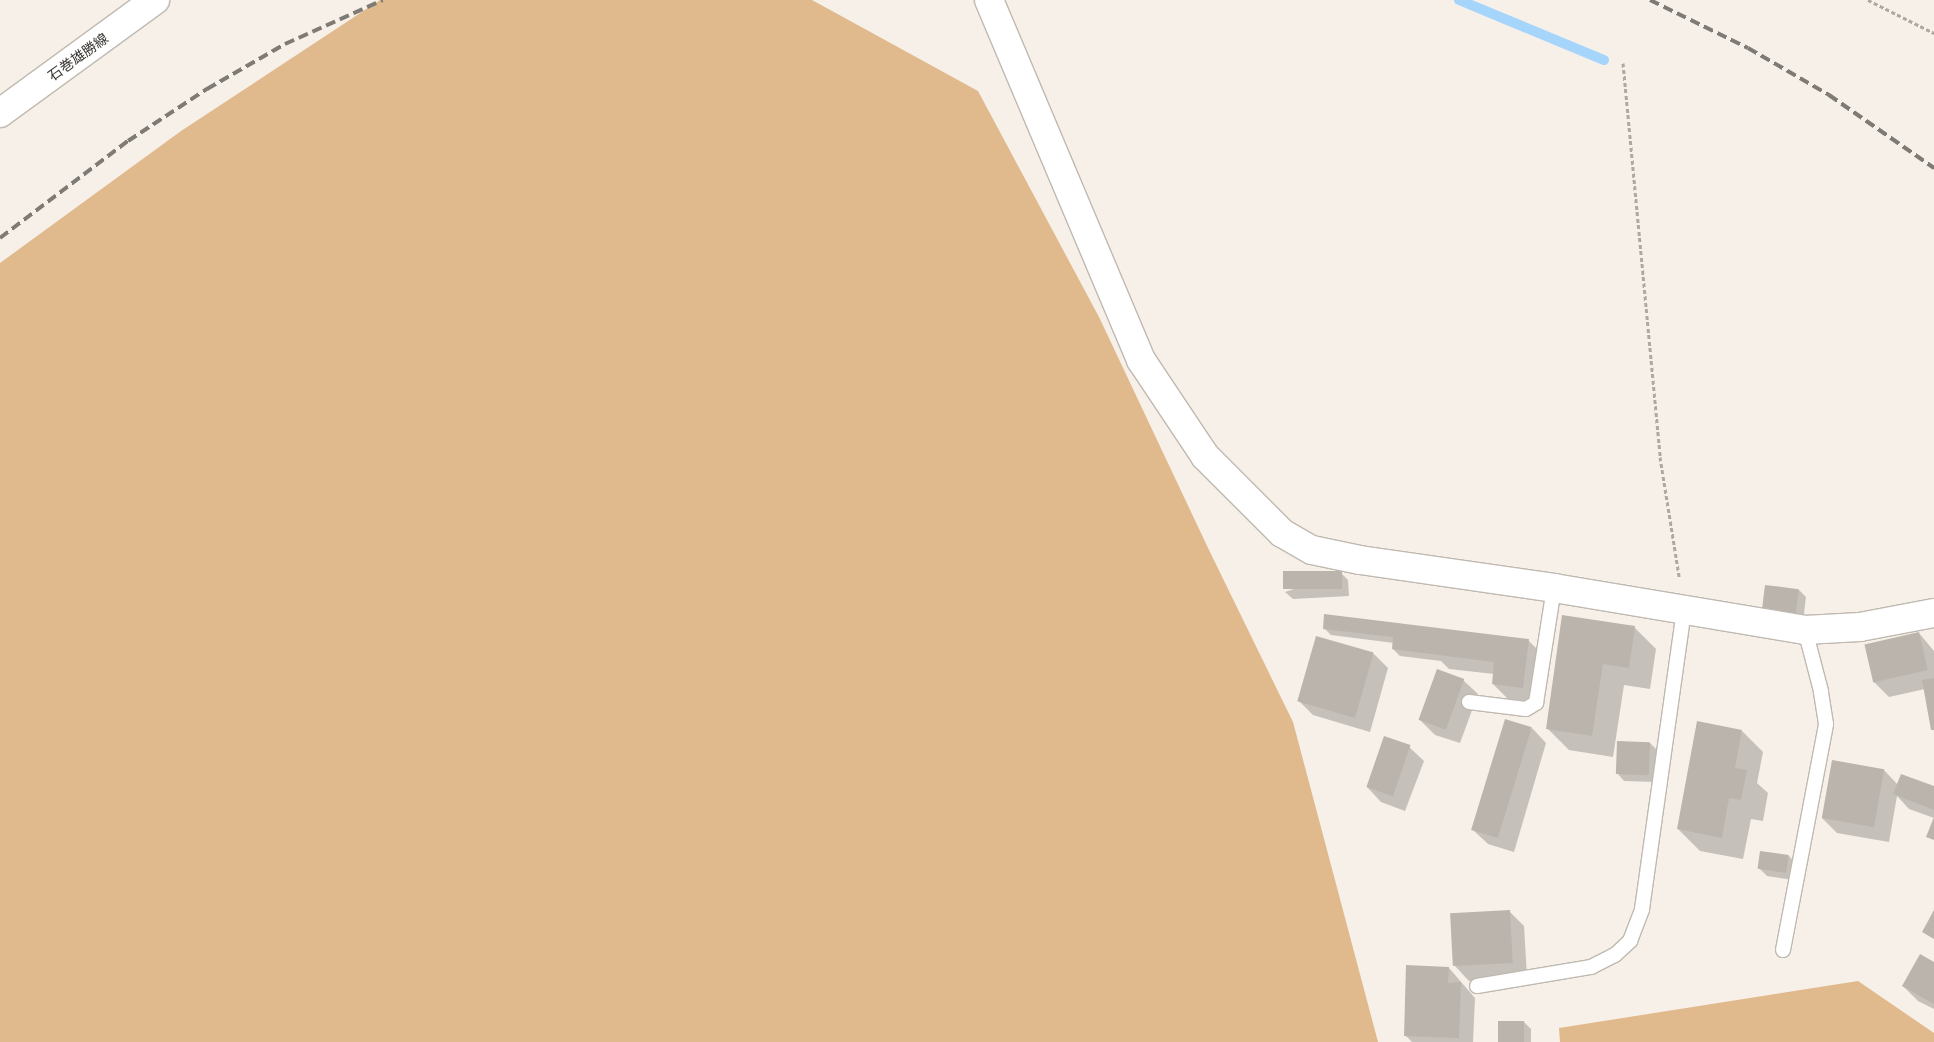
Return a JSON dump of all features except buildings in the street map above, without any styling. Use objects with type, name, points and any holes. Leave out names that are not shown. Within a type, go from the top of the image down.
[{"type":"street","name":"石巻雄勝線","points":[[0,113],[155,0]]},
{"type":"street","points":[[989,0],[1141,360],[1204,456],[1282,533],[1312,550],[1360,560],[1554,588],[1806,630],[1860,627],[1934,613]]},
{"type":"lane","points":[[1469,702],[1526,709],[1536,702],[1554,588]]},
{"type":"lane","points":[[1477,986],[1591,967],[1615,955],[1630,941],[1642,908],[1684,611]]},
{"type":"lane","points":[[1784,950],[1826,724],[1821,691],[1806,630]]},
{"type":"path","points":[[1868,0],[1934,33]]},
{"type":"path","points":[[1623,63],[1660,457],[1684,611]]},
{"type":"shaded area","points":[[380,0],[812,0],[978,91],[1099,317],[1293,722],[1378,1042],[0,1042],[0,263],[181,131]]},
{"type":"shaded area","points":[[1858,981],[1934,1033],[1934,1042],[1560,1042],[1559,1028]]},
{"type":"waterway","points":[[1459,0],[1604,60]]},
{"type":"railway","points":[[0,238],[128,141],[207,89],[285,44],[383,0]]},
{"type":"railway","points":[[1650,0],[1748,48],[1829,95],[1934,168]]}]
